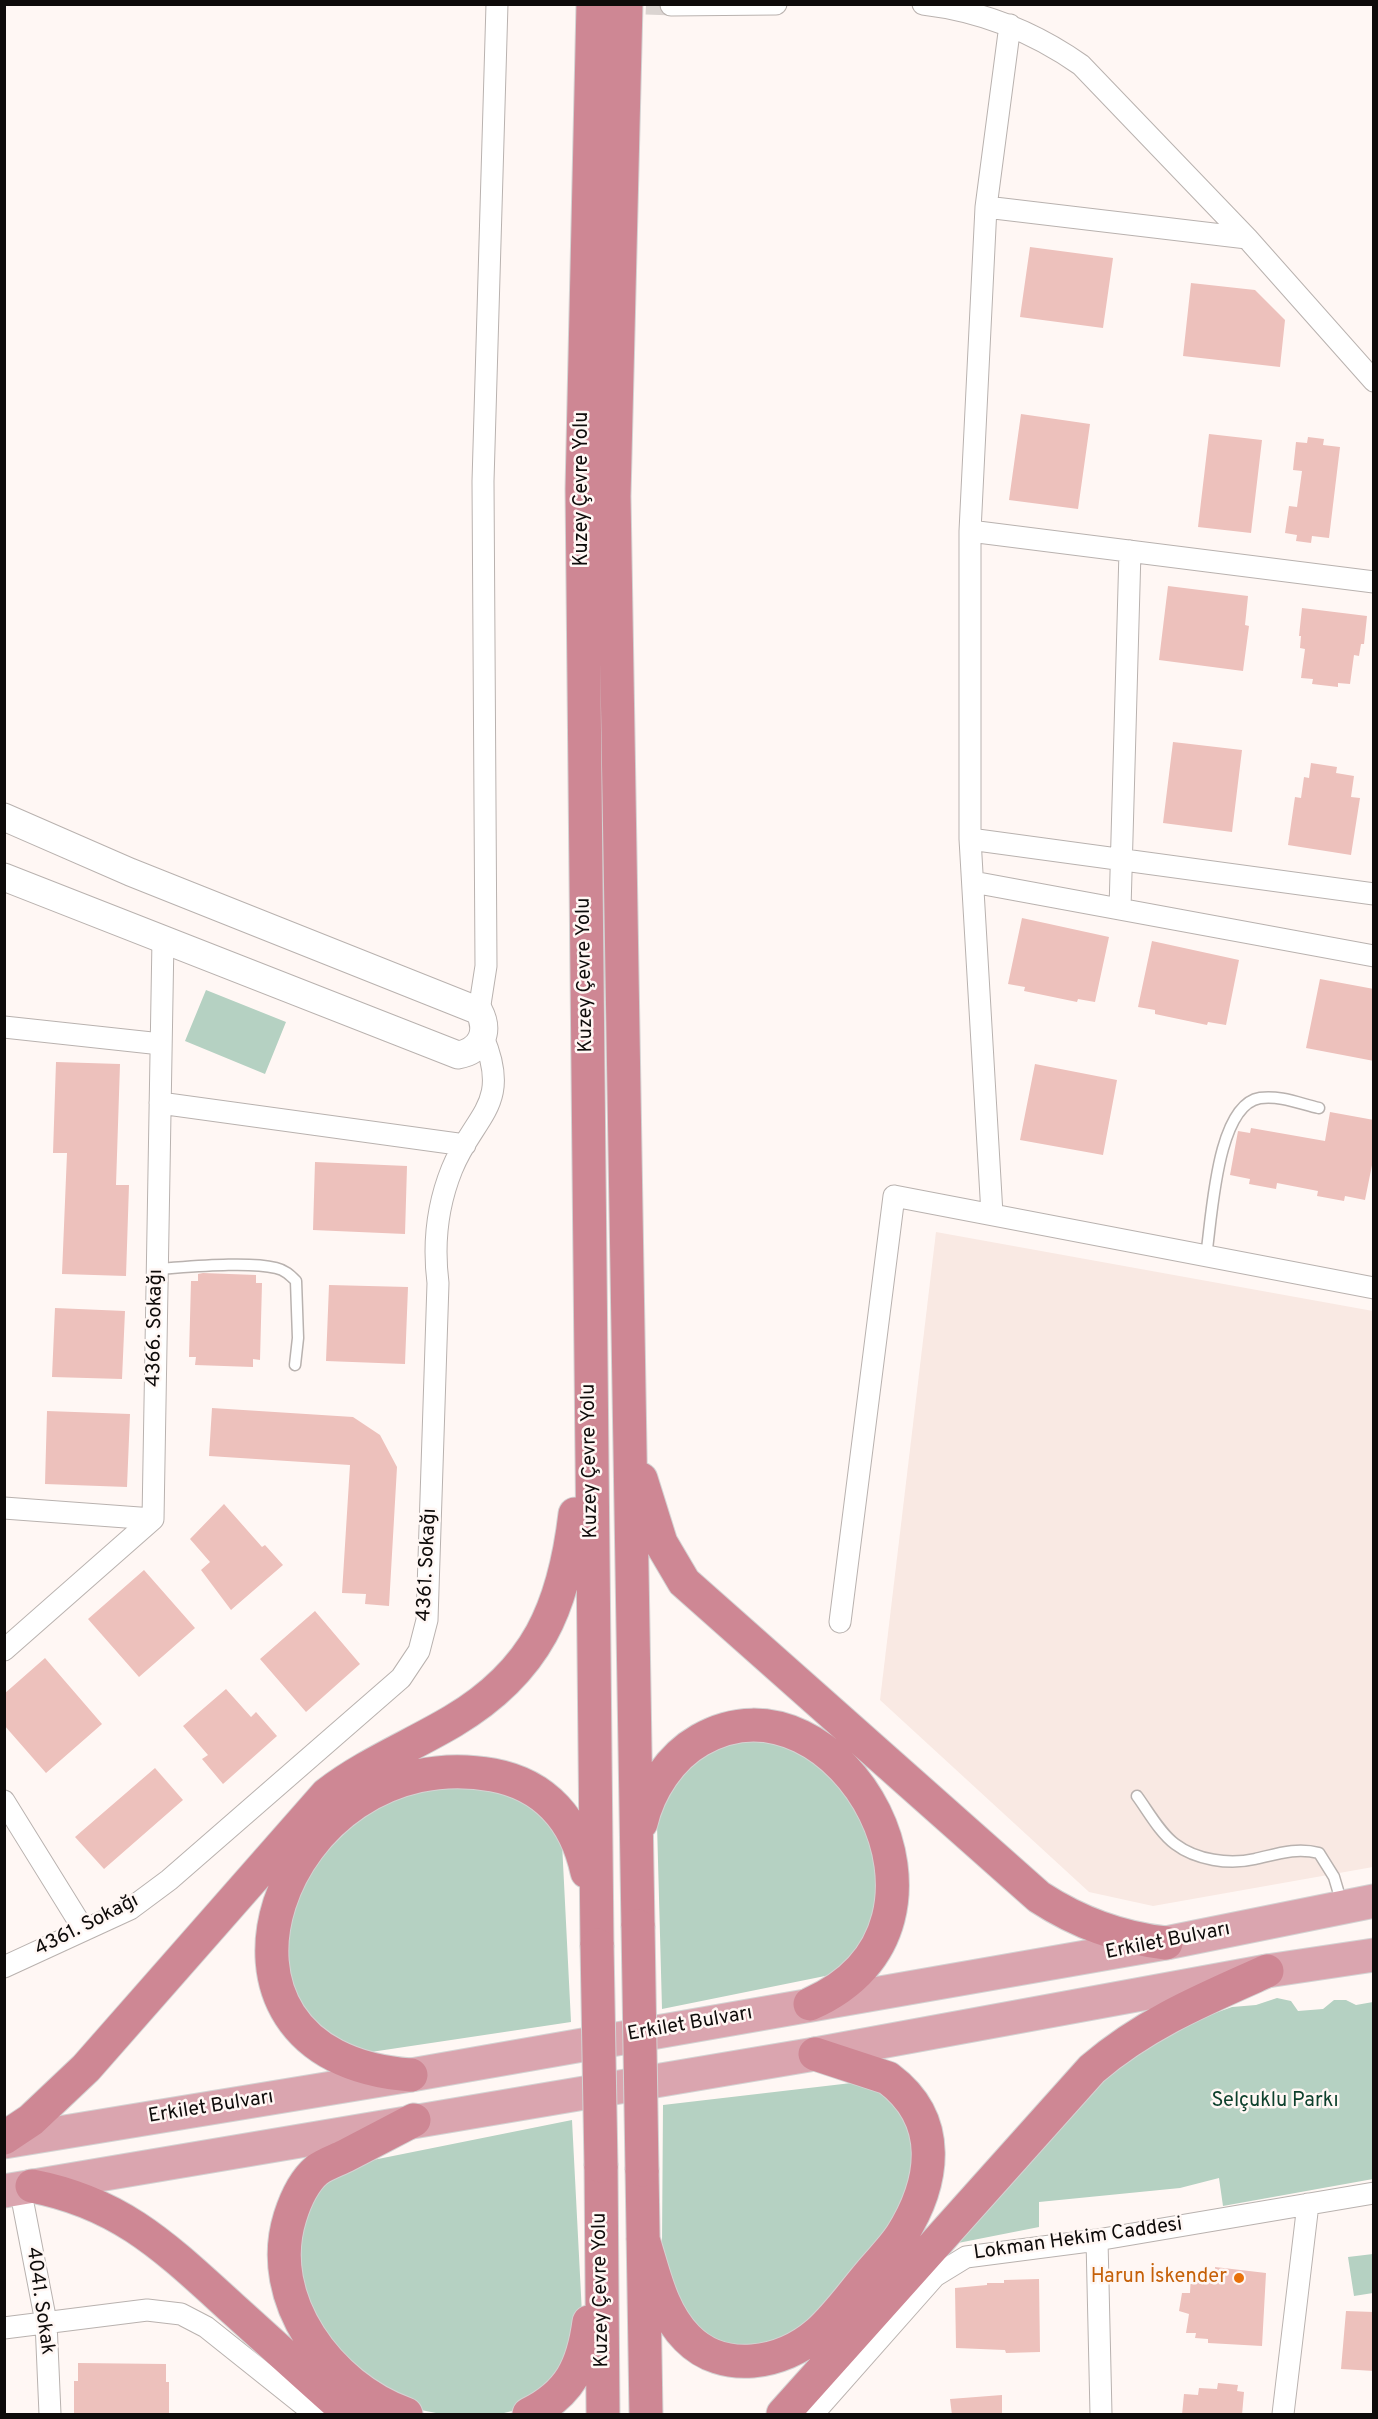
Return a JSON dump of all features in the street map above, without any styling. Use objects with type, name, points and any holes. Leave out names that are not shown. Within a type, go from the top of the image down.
[{"type":"highway","name":"Kuzey Çevre Yolu","points":[[592,4],[582,489],[603,2415]]},
{"type":"highway","name":"Kuzey Çevre Yolu","points":[[626,4],[614,496],[644,2239]]},
{"type":"highway","points":[[4,2138],[31,2120],[86,2068],[327,1794],[364,1768],[475,1707],[505,1683],[518,1668],[544,1630],[556,1606],[567,1571],[590,1384]]},
{"type":"highway","points":[[631,1446],[662,1543],[684,1582],[1039,1897],[1067,1914],[1102,1930],[1123,1937],[1166,1943]]},
{"type":"highway","points":[[637,1849],[643,1814],[658,1782],[681,1754],[707,1736],[738,1727],[770,1727],[810,1740],[833,1757],[856,1782],[877,1818],[891,1864],[893,1902],[885,1931],[860,1970],[837,1990],[810,2004]]},
{"type":"highway","points":[[411,2075],[354,2064],[310,2040],[291,2019],[274,1980],[273,1939],[287,1884],[309,1846],[351,1804],[397,1780],[442,1770],[497,1776],[533,1788],[560,1810],[576,1837],[591,1892],[597,1945]]},
{"type":"highway","points":[[783,2415],[1092,2069],[1130,2038],[1164,2018],[1267,1971]]},
{"type":"highway","points":[[644,2239],[666,2311],[687,2338],[710,2355],[743,2362],[774,2357],[805,2343],[832,2319],[900,2237],[924,2185],[929,2145],[921,2118],[913,2103],[897,2085],[888,2078],[815,2054]]},
{"type":"highway","points":[[406,2415],[353,2387],[324,2357],[294,2304],[284,2256],[293,2207],[317,2170],[414,2120]]},
{"type":"highway","points":[[19,2188],[66,2192],[94,2203],[143,2231],[350,2415]]},
{"type":"highway","points":[[529,2415],[561,2392],[582,2358],[600,2231]]},
{"type":"highway","points":[[644,2239],[646,2415]]},
{"type":"main road","name":"Erkilet Bulvarı","points":[[4,2142],[411,2075],[1166,1943],[1358,1904]]},
{"type":"main road","points":[[19,2188],[815,2054],[1267,1971],[1374,1954]]},
{"type":"street","points":[[4,877],[458,1055],[473,1050],[481,1024],[486,966],[483,481],[496,4]]},
{"type":"street","points":[[671,6],[776,4]]},
{"type":"street","points":[[923,4],[962,10],[1010,25],[1049,44],[1081,65],[1247,238],[1374,381]]},
{"type":"street","points":[[992,1215],[970,839],[970,531],[986,207],[1010,25]]},
{"type":"street","points":[[986,207],[1247,238]]},
{"type":"street","points":[[970,531],[1374,582]]},
{"type":"street","points":[[1120,909],[1130,551]]},
{"type":"street","points":[[4,817],[481,1024]]},
{"type":"street","points":[[970,839],[1374,894]]},
{"type":"street","points":[[973,882],[1374,956]]},
{"type":"street","name":"4366. Sokağı","points":[[153,1519],[163,939]]},
{"type":"street","name":"4361. Sokağı","points":[[4,1968],[130,1909],[206,1850],[298,1765],[401,1678],[418,1651],[427,1620],[438,1283],[436,1236],[445,1190],[465,1145],[481,1122],[492,1095],[492,1065],[481,1024]]},
{"type":"street","points":[[4,1027],[161,1044]]},
{"type":"street","points":[[160,1104],[465,1145]]},
{"type":"street","points":[[840,1622],[894,1196],[1374,1288]]},
{"type":"street","points":[[4,1508],[153,1519]]},
{"type":"street","points":[[4,1650],[153,1519]]},
{"type":"street","points":[[4,1802],[84,1930]]},
{"type":"street","name":"4041. Sokak","points":[[19,2188],[46,2322],[50,2415]]},
{"type":"street","name":"Lokman Hekim Caddesi","points":[[813,2415],[935,2276],[956,2261],[976,2254],[1098,2240],[1374,2193]]},
{"type":"street","points":[[1283,2415],[1308,2204]]},
{"type":"street","points":[[1098,2240],[1101,2415]]},
{"type":"street","points":[[4,2328],[147,2310],[181,2314],[206,2327],[315,2415]]},
{"type":"lane","points":[[1206,1256],[1218,1171],[1227,1135],[1236,1113],[1259,1098],[1286,1100],[1319,1108]]},
{"type":"lane","points":[[157,1269],[234,1266],[275,1268],[287,1272],[296,1281],[298,1338],[295,1365]]},
{"type":"lane","points":[[1137,1796],[1173,1843],[1195,1855],[1227,1862],[1255,1859],[1272,1853],[1293,1851],[1319,1853],[1334,1877],[1358,1904]]},
{"type":"shaded area","points":[[936,1232],[1373,1311],[1373,1867],[1153,1906],[1089,1892],[880,1700]]},
{"type":"green space","points":[[206,990],[286,1022],[265,1074],[185,1041]]},
{"type":"green space","points":[[728,1739],[795,1746],[853,1798],[881,1864],[870,1938],[830,1975],[662,2009],[657,1824],[659,1810],[679,1770]]},
{"type":"green space","points":[[478,1783],[537,1805],[562,1843],[571,2022],[371,2052],[324,2039],[282,1977],[298,1880],[379,1799]]},
{"type":"green space","name":"Selçuklu Parkı","points":[[1277,1998],[1291,2001],[1298,2011],[1323,2009],[1334,2000],[1346,2000],[1356,2005],[1373,2002],[1373,2179],[1223,2206],[1219,2178],[1180,2188],[1039,2202],[1039,2227],[958,2243],[1103,2070],[1204,2017],[1232,2007],[1256,2005]]},
{"type":"green space","points":[[860,2082],[872,2085],[901,2106],[920,2156],[897,2224],[795,2337],[729,2350],[673,2309],[662,2244],[663,2105]]},
{"type":"green space","points":[[572,2120],[582,2314],[563,2372],[516,2410],[500,2414],[441,2414],[411,2408],[340,2361],[300,2290],[299,2227],[322,2185],[358,2163]]},
{"type":"green space","points":[[1373,2254],[1373,2293],[1354,2296],[1348,2257]]},
{"type":"building","points":[[1030,247],[1113,258],[1103,328],[1020,317]]},
{"type":"building","points":[[1191,283],[1255,290],[1285,320],[1280,367],[1183,356]]},
{"type":"building","points":[[1021,414],[1090,424],[1078,509],[1009,500]]},
{"type":"building","points":[[1209,434],[1262,440],[1251,533],[1198,527]]},
{"type":"building","points":[[1308,437],[1324,439],[1323,445],[1340,447],[1329,538],[1312,536],[1311,543],[1296,541],[1297,535],[1285,533],[1289,506],[1297,507],[1302,471],[1293,470],[1296,442],[1307,443]]},
{"type":"building","points":[[1168,586],[1248,596],[1245,625],[1249,626],[1243,671],[1159,660]]},
{"type":"building","points":[[1302,608],[1367,616],[1364,644],[1361,644],[1359,656],[1354,655],[1350,684],[1338,683],[1338,687],[1312,684],[1313,679],[1301,678],[1305,649],[1300,648],[1301,636],[1299,636]]},
{"type":"building","points":[[1173,742],[1242,750],[1232,832],[1163,823]]},
{"type":"building","points":[[1311,763],[1337,767],[1336,773],[1354,776],[1351,797],[1360,798],[1351,855],[1288,845],[1295,797],[1301,798],[1304,777],[1309,778]]},
{"type":"building","points":[[1022,918],[1109,937],[1095,1002],[1078,999],[1077,1002],[1024,991],[1025,987],[1008,984]]},
{"type":"building","points":[[1152,941],[1239,960],[1226,1025],[1208,1022],[1207,1025],[1155,1014],[1155,1010],[1138,1007]]},
{"type":"building","points":[[1320,979],[1374,989],[1374,1061],[1306,1048]]},
{"type":"building","points":[[56,1062],[120,1064],[116,1185],[129,1185],[126,1276],[62,1274],[67,1153],[53,1153]]},
{"type":"building","points":[[1035,1064],[1117,1080],[1103,1155],[1020,1140]]},
{"type":"building","points":[[1330,1112],[1374,1120],[1374,1155],[1365,1200],[1345,1196],[1344,1201],[1317,1196],[1318,1191],[1277,1183],[1276,1189],[1249,1184],[1250,1179],[1230,1175],[1238,1131],[1250,1133],[1251,1128],[1325,1141]]},
{"type":"building","points":[[315,1162],[407,1166],[405,1234],[313,1230]]},
{"type":"building","points":[[198,1274],[256,1275],[256,1283],[262,1283],[260,1360],[253,1359],[253,1367],[195,1365],[196,1357],[189,1357],[191,1281],[198,1281]]},
{"type":"building","points":[[329,1285],[408,1287],[405,1364],[326,1361]]},
{"type":"building","points":[[55,1308],[125,1311],[122,1379],[52,1377]]},
{"type":"building","points":[[212,1408],[353,1417],[380,1435],[397,1467],[389,1606],[365,1604],[366,1594],[342,1593],[350,1465],[209,1456]]},
{"type":"building","points":[[47,1411],[130,1414],[127,1487],[45,1484]]},
{"type":"building","points":[[224,1504],[262,1547],[265,1545],[283,1565],[231,1610],[201,1570],[210,1562],[190,1539]]},
{"type":"building","points":[[144,1570],[195,1628],[139,1677],[88,1619]]},
{"type":"building","points":[[315,1611],[360,1664],[306,1712],[260,1659]]},
{"type":"building","points":[[45,1658],[102,1724],[46,1773],[4,1725],[4,1694]]},
{"type":"building","points":[[226,1689],[251,1717],[256,1712],[277,1736],[223,1784],[202,1759],[208,1755],[183,1726]]},
{"type":"building","points":[[155,1768],[183,1800],[104,1869],[75,1837]]},
{"type":"building","points":[[1215,2267],[1266,2273],[1262,2346],[1208,2343],[1208,2339],[1195,2338],[1196,2333],[1186,2333],[1189,2314],[1179,2311],[1182,2293],[1190,2293],[1191,2273],[1215,2272]]},
{"type":"building","points":[[1039,2279],[1040,2352],[1006,2353],[1005,2350],[956,2348],[955,2288],[1004,2283],[1004,2280]]},
{"type":"building","points":[[1346,2311],[1374,2312],[1374,2371],[1341,2369]]},
{"type":"building","points":[[78,2363],[166,2364],[166,2382],[169,2382],[169,2415],[74,2415],[74,2381],[78,2381]]},
{"type":"building","points":[[1218,2383],[1238,2385],[1237,2391],[1244,2392],[1242,2415],[1182,2415],[1184,2394],[1198,2395],[1199,2388],[1217,2389]]},
{"type":"building","points":[[1002,2395],[1002,2415],[952,2415],[950,2399]]},
{"type":"tunnel","points":[[646,4],[671,5]]},
{"type":"place","name":"Harun İskender","points":[[1239,2278]]}]
